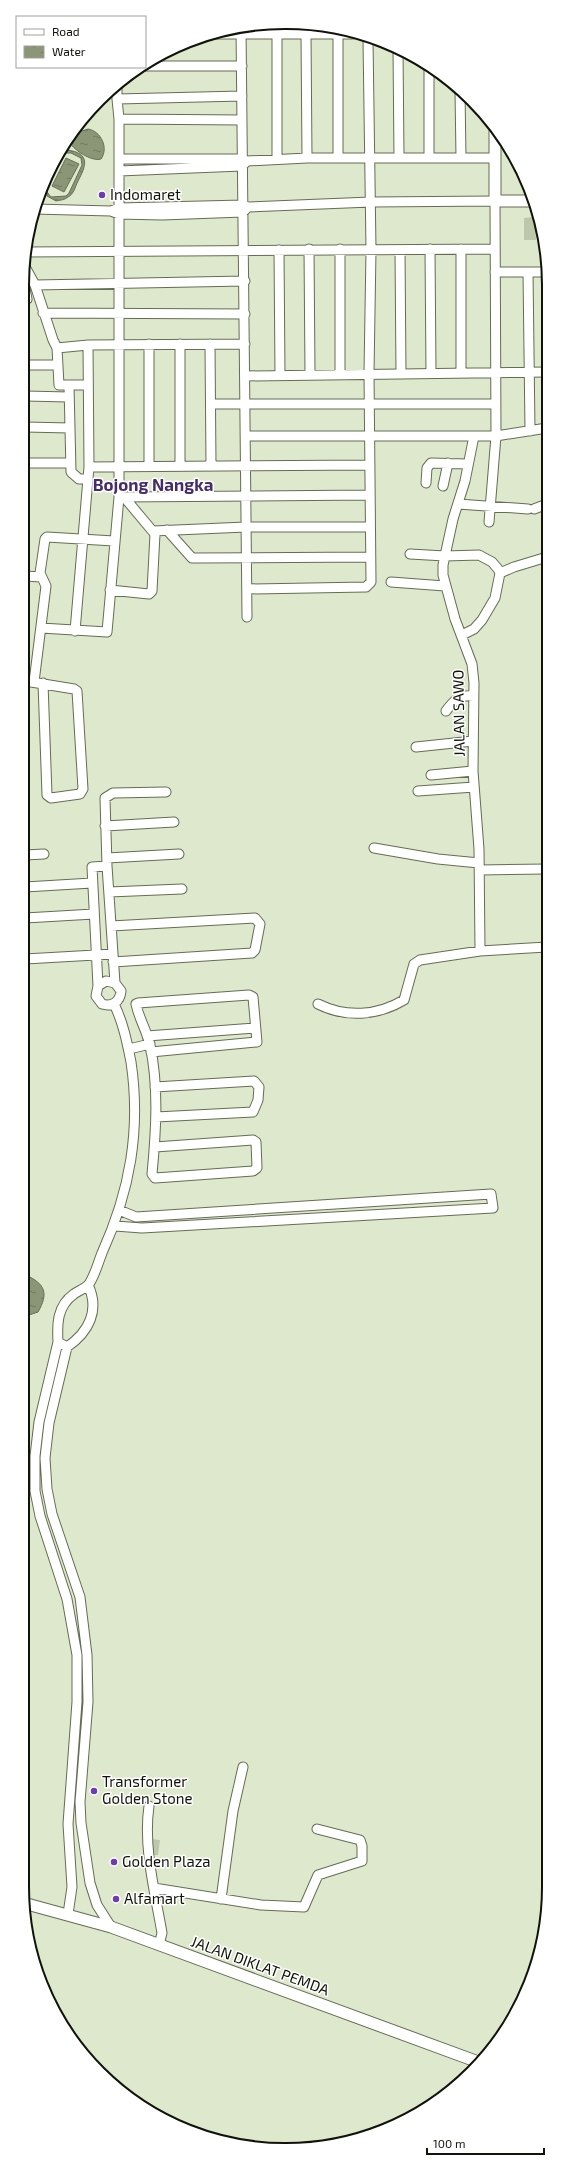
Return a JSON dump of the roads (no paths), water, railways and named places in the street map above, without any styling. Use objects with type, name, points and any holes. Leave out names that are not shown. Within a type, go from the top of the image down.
[{"type":"street","points":[[248,32],[277,34],[336,34]]},
{"type":"street","points":[[241,33],[245,208],[244,250],[247,617]]},
{"type":"street","points":[[277,34],[277,159]]},
{"type":"street","points":[[306,34],[307,158]]},
{"type":"street","points":[[338,34],[338,158]]},
{"type":"street","points":[[247,589],[366,587],[371,582],[371,202],[368,43]]},
{"type":"street","points":[[398,55],[399,158]]},
{"type":"street","points":[[152,66],[242,66]]},
{"type":"street","points":[[429,73],[429,158]]},
{"type":"street","points":[[41,628],[106,633],[114,541],[122,497],[119,466],[118,345],[120,252],[116,211],[120,171],[117,92]]},
{"type":"street","points":[[117,99],[242,96]]},
{"type":"street","points":[[460,98],[461,158]]},
{"type":"street","points":[[119,119],[242,120]]},
{"type":"street","points":[[489,522],[489,507],[496,436],[495,137]]},
{"type":"street","points":[[120,171],[277,159],[495,158]]},
{"type":"street","points":[[119,159],[244,162]]},
{"type":"street","points":[[41,209],[161,211],[371,202],[527,201]]},
{"type":"street","points":[[31,252],[309,249],[495,249]]},
{"type":"street","points":[[309,249],[310,374]]},
{"type":"street","points":[[340,249],[340,374]]},
{"type":"street","points":[[430,249],[432,373]]},
{"type":"street","points":[[461,249],[461,373]]},
{"type":"street","points":[[279,250],[280,375]]},
{"type":"street","points":[[400,250],[401,374]]},
{"type":"street","points":[[495,272],[541,272]]},
{"type":"street","points":[[528,272],[528,372],[530,431]]},
{"type":"street","points":[[30,275],[35,285],[57,348],[59,385],[87,385]]},
{"type":"street","points":[[35,285],[245,281]]},
{"type":"street","points":[[29,298],[38,295]]},
{"type":"street","points":[[44,313],[119,312],[245,314]]},
{"type":"street","points":[[149,344],[149,466]]},
{"type":"street","points":[[180,344],[180,466]]},
{"type":"street","points":[[210,344],[211,466]]},
{"type":"street","points":[[57,348],[88,345],[245,344]]},
{"type":"street","points":[[75,631],[89,467],[87,385],[88,345]]},
{"type":"street","points":[[29,365],[58,365]]},
{"type":"street","points":[[245,376],[542,372]]},
{"type":"street","points":[[68,385],[71,472],[75,477],[88,479]]},
{"type":"street","points":[[29,396],[69,397]]},
{"type":"street","points":[[211,404],[496,404]]},
{"type":"street","points":[[29,427],[70,428]]},
{"type":"street","points":[[246,436],[496,436],[542,429]]},
{"type":"street","name":"JALAN SAWO","points":[[474,436],[443,565],[445,586],[455,620],[472,664],[474,696],[474,787],[480,866],[480,951]]},
{"type":"street","points":[[29,463],[70,463]]},
{"type":"street","points":[[426,484],[427,468],[431,463],[468,464]]},
{"type":"street","points":[[443,486],[448,463]]},
{"type":"street","points":[[89,467],[370,465]]},
{"type":"street","points":[[122,497],[370,495]]},
{"type":"street","points":[[110,590],[151,594],[155,534],[122,497]]},
{"type":"street","points":[[458,504],[531,509],[542,506]]},
{"type":"street","points":[[153,531],[246,527],[370,527]]},
{"type":"street","points":[[167,530],[192,558],[370,557]]},
{"type":"street","points":[[34,682],[74,689],[77,691],[83,789],[80,794],[51,798],[47,795],[34,682],[46,586],[41,577],[40,569],[45,539],[47,536],[114,541]]},
{"type":"street","points":[[410,554],[446,556],[479,555],[492,562],[500,573],[495,598],[482,620],[474,629],[462,635]]},
{"type":"street","points":[[500,573],[542,559]]},
{"type":"street","points":[[29,576],[41,577]]},
{"type":"street","points":[[391,582],[445,586]]},
{"type":"street","points":[[446,711],[456,699],[474,696]]},
{"type":"street","points":[[416,747],[474,741]]},
{"type":"street","points":[[431,775],[474,771]]},
{"type":"street","points":[[418,791],[474,787]]},
{"type":"street","points":[[114,983],[103,800],[107,795],[112,793],[166,792]]},
{"type":"street","points":[[105,826],[174,822]]},
{"type":"street","points":[[374,848],[480,866],[542,869]]},
{"type":"street","points":[[29,855],[44,854]]},
{"type":"street","points":[[98,986],[106,981],[114,983],[119,987],[121,994],[119,1000],[114,1004],[106,1005],[99,1001],[96,994],[98,986],[91,867],[107,862],[179,854]]},
{"type":"street","points":[[29,887],[92,883]]},
{"type":"street","points":[[109,892],[182,889]]},
{"type":"street","points":[[29,918],[94,914]]},
{"type":"street","points":[[29,959],[96,955],[113,958],[252,952],[256,948],[260,924],[258,919],[254,918],[111,926]]},
{"type":"street","points":[[318,1004],[348,1013],[381,1011],[404,1000],[414,964],[420,960],[480,951],[542,947]]},
{"type":"street","points":[[149,1044],[253,1044],[256,1042],[251,995],[138,1003],[136,1007],[149,1044],[155,1087],[155,1147],[152,1174],[155,1178],[253,1171],[258,1162],[256,1142],[253,1140],[155,1147]]},
{"type":"street","points":[[68,1914],[72,1887],[68,1824],[77,1702],[77,1655],[67,1599],[40,1516],[35,1484],[35,1456],[39,1422],[58,1342],[57,1324],[61,1307],[68,1299],[88,1285],[115,1226],[134,1147],[136,1121],[134,1091],[128,1049],[120,1016],[114,1004]]},
{"type":"street","points":[[128,1049],[149,1044],[254,1028]]},
{"type":"street","points":[[155,1087],[254,1081],[259,1087],[258,1100],[253,1112],[156,1117]]},
{"type":"street","points":[[115,1226],[142,1228],[493,1208],[491,1194],[141,1216],[119,1210]]},
{"type":"street","points":[[141,1216],[142,1228]]},
{"type":"street","points":[[88,1285],[93,1300],[93,1313],[90,1324],[79,1339],[67,1347],[49,1423],[45,1458],[47,1489],[52,1514],[80,1597],[87,1655],[88,1702],[80,1802],[90,1883],[97,1905],[111,1927]]},
{"type":"street","points":[[58,1342],[67,1347]]},
{"type":"street","points":[[221,1899],[233,1811],[243,1767]]},
{"type":"street","points":[[149,1806],[147,1820],[148,1837],[154,1888],[162,1933],[159,1945]]},
{"type":"street","points":[[154,1888],[280,1907],[304,1907],[318,1876],[362,1861],[362,1846],[360,1840],[317,1829]]},
{"type":"street","name":"JALAN DIKLAT PEMDA","points":[[30,1905],[111,1927],[474,2060]]},
{"type":"water","points":[[88,129],[93,130],[100,136],[104,145],[101,159],[92,159],[87,157],[71,145],[82,131]]},
{"type":"water","points":[[67,150],[80,154],[84,161],[83,170],[72,194],[65,199],[56,201],[47,196],[47,192],[51,197],[66,196],[69,193],[82,165],[81,158],[71,153],[66,153]]},
{"type":"water","points":[[66,158],[79,164],[64,192],[52,186]]},
{"type":"water","points":[[29,1276],[37,1282],[43,1290],[43,1299],[38,1312],[29,1315]]},
{"type":"place","name":"Indomaret","points":[[102,195]]},
{"type":"place","name":"Transformer Golden Stone","points":[[94,1791]]},
{"type":"place","name":"Golden Plaza","points":[[114,1862]]},
{"type":"place","name":"Alfamart","points":[[116,1899]]},
{"type":"district","name":"Bojong Nangka","points":[[153,485]]}]
